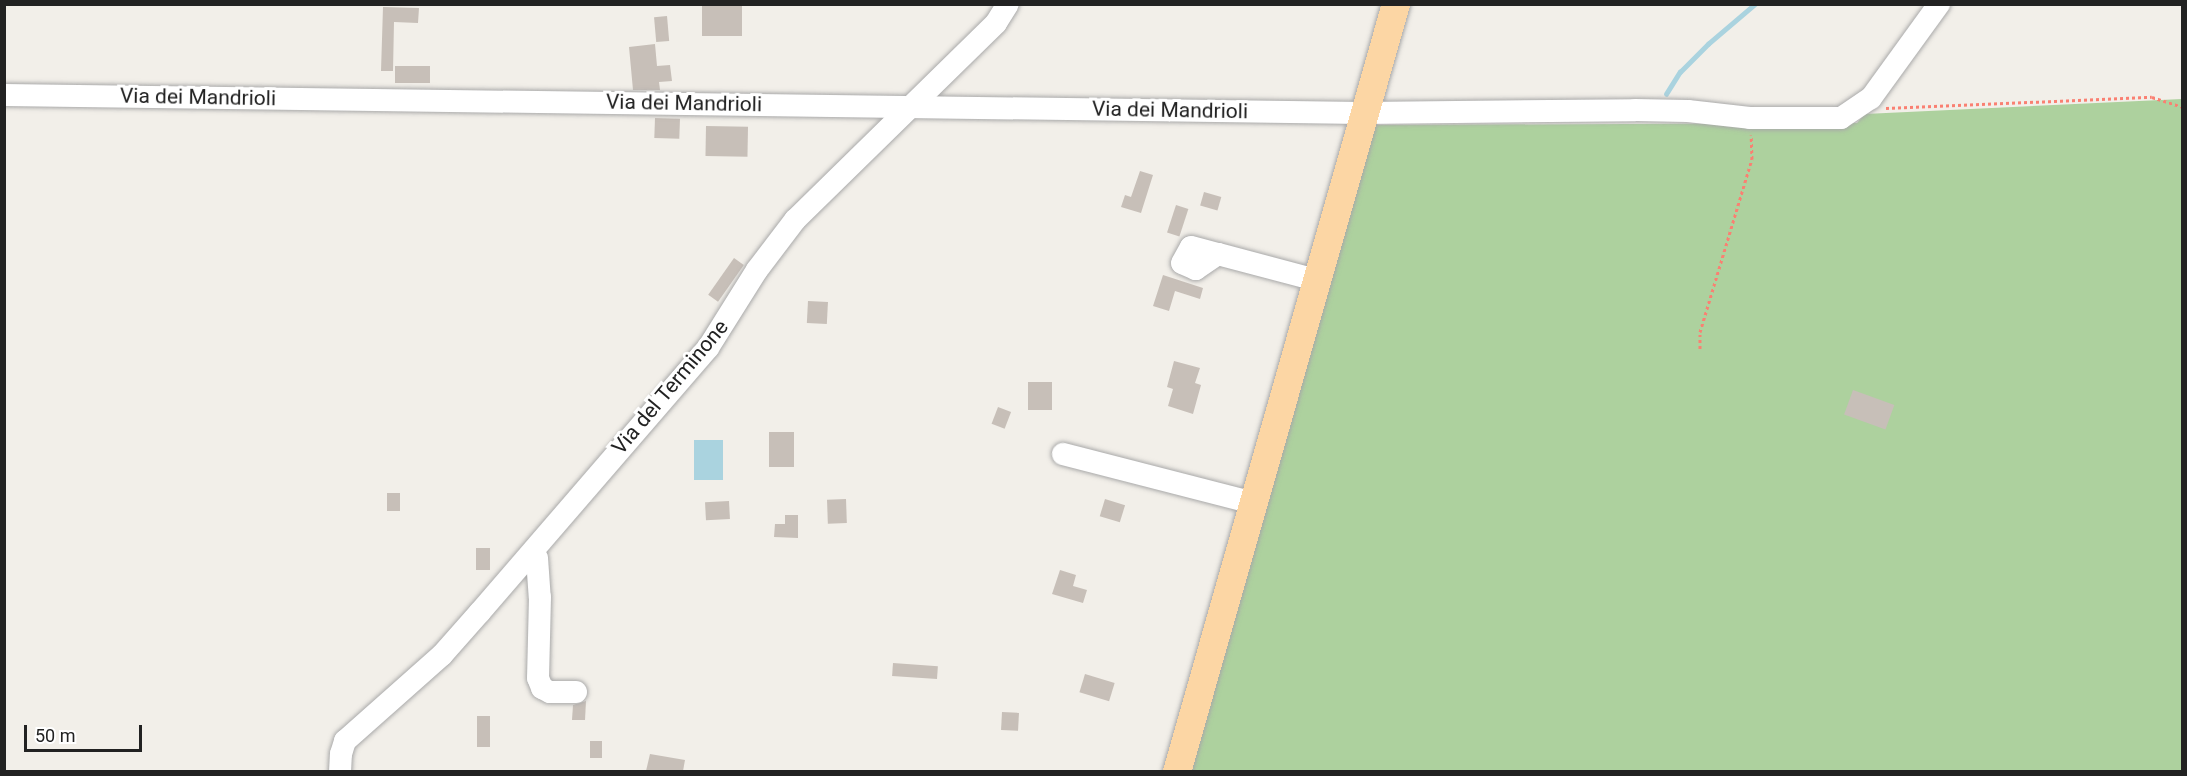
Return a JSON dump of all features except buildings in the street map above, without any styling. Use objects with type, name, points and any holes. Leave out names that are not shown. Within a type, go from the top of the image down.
[{"type":"main road","points":[[1177,771],[1363,113],[1396,4]]},
{"type":"street","name":"Via del Terminone","points":[[340,771],[341,754],[345,741],[442,655],[708,348],[757,270],[795,220],[996,23],[1008,4]]},
{"type":"street","points":[[1854,109],[1871,98],[1939,4]]},
{"type":"street","name":"Via dei Mandrioli","points":[[4,95],[912,105],[1363,113],[1635,110],[1688,111],[1750,118],[1841,118],[1854,109]]},
{"type":"street","points":[[1218,254],[1316,280]]},
{"type":"street","points":[[1063,454],[1254,503]]},
{"type":"street","points":[[537,558],[540,597],[538,678],[542,688],[550,692],[576,692]]},
{"type":"path","points":[[1854,109],[2152,97],[2182,107]]},
{"type":"path","points":[[1700,349],[1701,332],[1752,159],[1750,118]]},
{"type":"green space","points":[[2182,99],[2182,771],[1190,772],[1375,125],[1857,123],[1865,114]]},
{"type":"water","points":[[694,440],[723,440],[723,480],[694,480]]},
{"type":"waterway","points":[[1666,94],[1680,72],[1708,44],[1755,4]]}]
